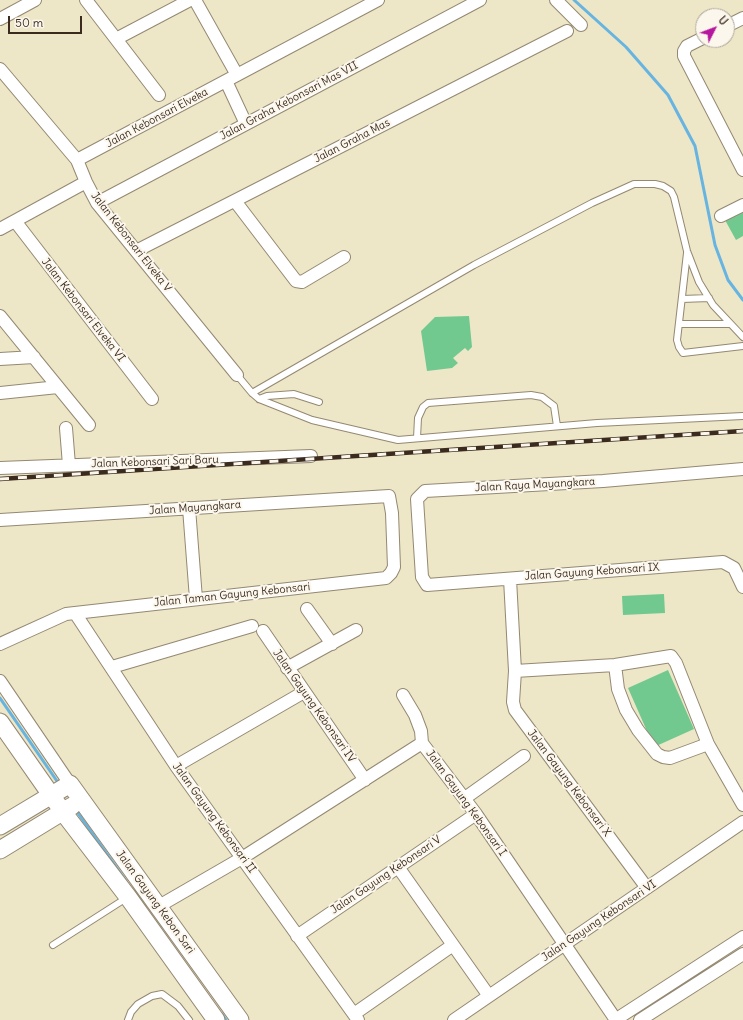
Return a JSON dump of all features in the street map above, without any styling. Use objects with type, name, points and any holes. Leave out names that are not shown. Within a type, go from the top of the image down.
[{"type":"main road","points":[[0,722],[61,790],[72,806],[0,850]]},
{"type":"main road","points":[[0,826],[61,790]]},
{"type":"main road","name":"Jalan Gayung Kebon Sari","points":[[72,806],[128,897],[216,1020]]},
{"type":"main road","name":"Jalan Gayung Kebon Sari","points":[[72,806],[159,906],[240,1020]]},
{"type":"street","points":[[0,19],[35,0]]},
{"type":"street","points":[[86,0],[159,95]]},
{"type":"street","points":[[116,39],[190,0]]},
{"type":"street","points":[[195,0],[231,78],[246,124]]},
{"type":"street","name":"Jalan Kebonsari Elveka","points":[[77,160],[378,0]]},
{"type":"street","points":[[556,0],[581,25]]},
{"type":"street","name":"Jalan Graha Kebonsari Mas VII","points":[[97,203],[472,2]]},
{"type":"street","name":"Jalan Graha Mas","points":[[136,252],[567,31]]},
{"type":"street","points":[[695,42],[687,46],[684,51],[684,56],[743,170]]},
{"type":"street","name":"Jalan Kebonsari Elveka V","points":[[0,69],[77,160],[97,203],[237,375]]},
{"type":"street","points":[[0,229],[86,182]]},
{"type":"street","points":[[235,201],[296,281],[302,282],[344,257]]},
{"type":"street","points":[[721,216],[743,205]]},
{"type":"street","name":"Jalan Kebonsari Elveka VI","points":[[15,221],[152,399]]},
{"type":"street","points":[[0,316],[89,425]]},
{"type":"street","points":[[0,359],[34,357]]},
{"type":"street","points":[[0,393],[58,387]]},
{"type":"street","points":[[66,428],[69,465]]},
{"type":"street","name":"Jalan Kebonsari Sari Baru","points":[[0,468],[311,456]]},
{"type":"street","name":"Jalan Raya Mayangkara","points":[[427,584],[422,577],[417,499],[425,491],[603,481],[743,469]]},
{"type":"street","name":"Jalan Mayangkara","points":[[0,520],[389,496]]},
{"type":"street","name":"Jalan Taman Gayung Kebonsari","points":[[0,644],[56,618],[75,613],[386,578],[392,574],[394,567],[392,513],[389,496]]},
{"type":"street","points":[[189,508],[196,599]]},
{"type":"street","name":"Jalan Gayung Kebonsari IX","points":[[427,584],[723,562],[734,568],[743,587]]},
{"type":"street","name":"Jalan Gayung Kebonsari X","points":[[510,579],[515,671],[513,702],[519,715],[647,888]]},
{"type":"street","points":[[307,609],[332,644]]},
{"type":"street","name":"Jalan Gayung Kebonsari II","points":[[75,613],[176,766],[356,1017]]},
{"type":"street","points":[[112,667],[252,626]]},
{"type":"street","points":[[287,668],[356,630]]},
{"type":"street","name":"Jalan Gayung Kebonsari IV","points":[[264,631],[287,668],[365,780]]},
{"type":"street","points":[[515,671],[615,665],[668,656],[672,657],[676,663],[708,744],[743,805]]},
{"type":"street","points":[[615,665],[618,689],[626,710],[638,730],[657,754],[670,758],[708,744]]},
{"type":"street","points":[[0,681],[61,790]]},
{"type":"street","points":[[176,766],[304,692]]},
{"type":"street","points":[[403,695],[415,715],[421,731],[422,743]]},
{"type":"street","name":"Jalan Gayung Kebonsari I","points":[[159,906],[242,858],[422,743],[476,814],[616,1020]]},
{"type":"street","points":[[464,798],[524,756]]},
{"type":"street","name":"Jalan Gayung Kebonsari V","points":[[297,936],[476,814]]},
{"type":"street","name":"Jalan Gayung Kebonsari VI","points":[[454,1020],[743,822]]},
{"type":"street","points":[[398,867],[489,996]]},
{"type":"street","points":[[616,1020],[743,937]]},
{"type":"street","points":[[356,1017],[453,945]]},
{"type":"street","points":[[640,1020],[743,954]]},
{"type":"lane","points":[[252,393],[474,265],[578,210],[634,184],[655,184],[663,186],[671,191],[674,197],[687,251],[699,282],[709,298],[730,324],[743,337]]},
{"type":"lane","points":[[687,251],[677,340],[679,347],[683,353],[743,346]]},
{"type":"lane","points":[[682,300],[709,298]]},
{"type":"lane","points":[[680,324],[730,324]]},
{"type":"lane","points":[[237,375],[259,399],[312,420],[398,440],[558,426],[743,416]]},
{"type":"lane","points":[[259,399],[274,395],[294,394],[319,402]]},
{"type":"lane","points":[[417,438],[418,418],[423,407],[428,403],[436,402],[536,396],[548,400],[554,406],[558,426]]},
{"type":"lane","points":[[53,945],[128,897]]},
{"type":"lane","points":[[128,1020],[131,1012],[138,1004],[152,996],[162,994],[178,1006],[189,1020]]},
{"type":"green space","points":[[743,210],[743,236],[736,240],[725,220]]},
{"type":"green space","points":[[469,316],[472,347],[468,351],[465,348],[453,358],[458,363],[452,368],[427,371],[421,331],[435,317]]},
{"type":"green space","points":[[664,594],[665,613],[623,615],[622,596]]},
{"type":"green space","points":[[668,670],[694,729],[654,747],[628,688]]},
{"type":"waterway","points":[[574,0],[626,47],[668,95],[695,146],[715,245],[728,280],[743,300]]},
{"type":"waterway","points":[[0,698],[59,784]]},
{"type":"waterway","points":[[75,809],[126,881]]},
{"type":"waterway","points":[[222,1014],[226,1020]]},
{"type":"railway","points":[[0,479],[743,431]]}]
